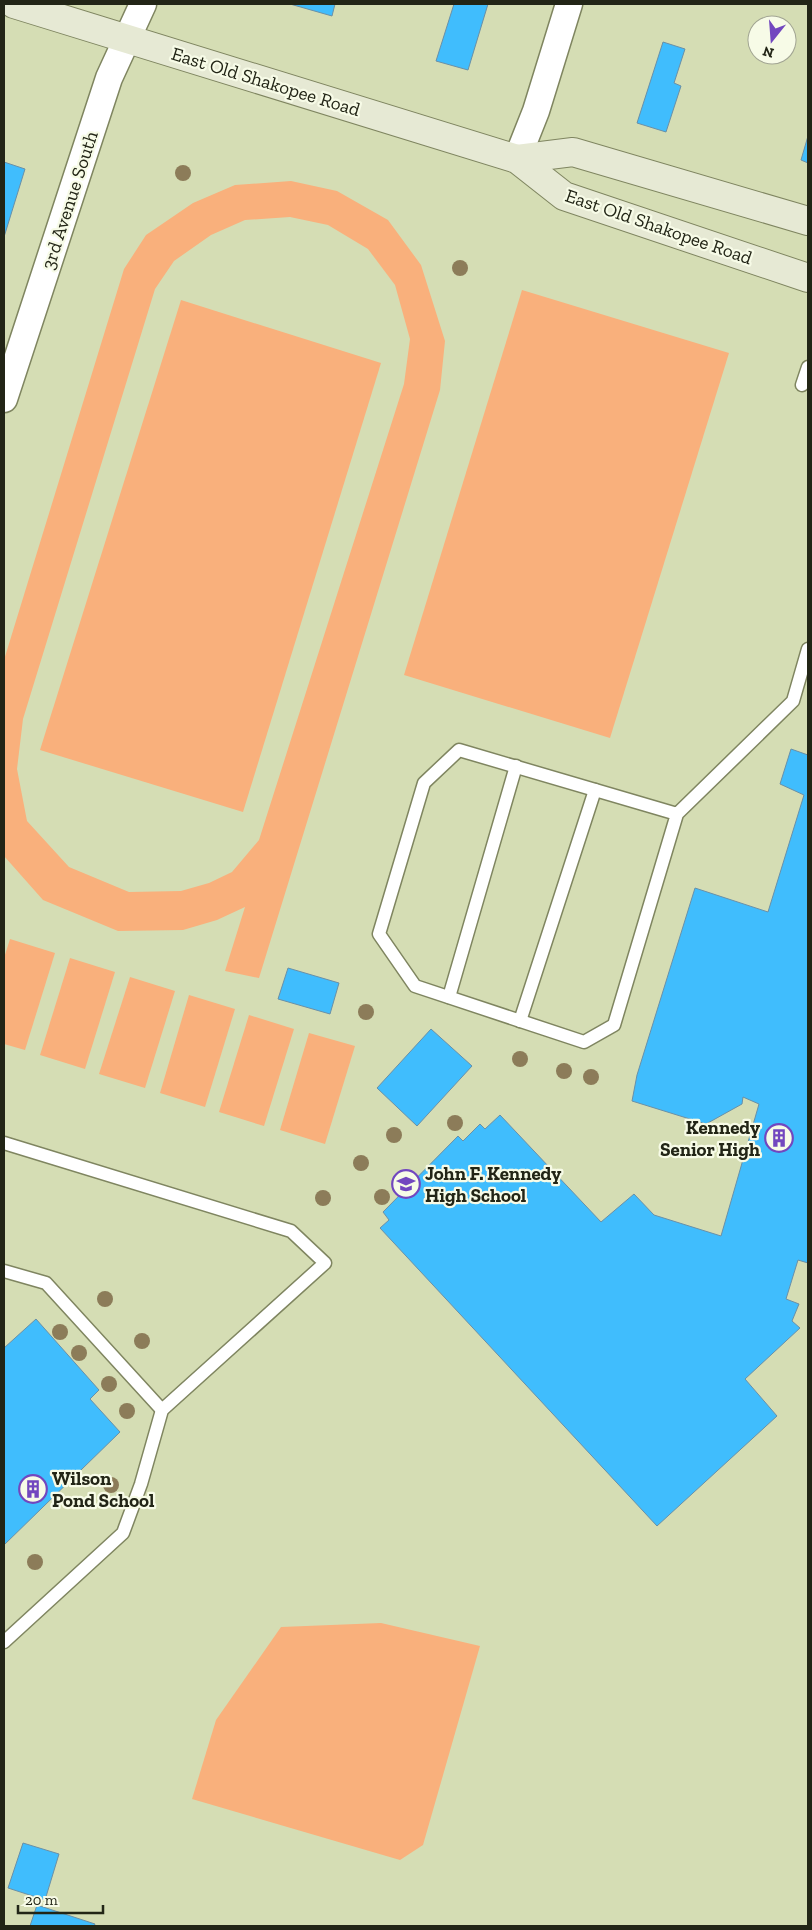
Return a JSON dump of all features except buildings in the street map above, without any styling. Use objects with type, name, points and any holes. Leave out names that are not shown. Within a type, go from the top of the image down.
[{"type":"main road","name":"East Old Shakopee Road","points":[[14,4],[517,159],[564,196],[808,278]]},
{"type":"main road","name":"East Old Shakopee Road","points":[[517,159],[573,152],[808,221]]},
{"type":"street","name":"3rd Avenue South","points":[[4,397],[109,78],[143,4]]},
{"type":"street","points":[[517,159],[536,111],[570,4]]},
{"type":"lane","points":[[802,385],[808,367]]},
{"type":"lane","points":[[677,814],[459,750],[424,783],[379,934],[415,986],[584,1042],[614,1025],[677,814],[793,701],[808,649]]},
{"type":"lane","points":[[450,998],[516,766]]},
{"type":"lane","points":[[520,1021],[595,790]]},
{"type":"lane","points":[[4,1143],[291,1231],[325,1263],[162,1410],[141,1484],[123,1533],[4,1642]]},
{"type":"lane","points":[[4,1271],[46,1283],[162,1410]]},
{"type":"shaded area","points":[[291,181],[337,191],[388,220],[421,265],[445,341],[440,390],[259,978],[225,971],[245,907],[217,920],[183,930],[118,931],[43,900],[4,856],[4,660],[124,269],[146,235],[193,203],[235,185]],"holes":[[[290,217],[328,225],[368,249],[395,285],[410,339],[404,384],[259,840],[232,872],[209,883],[181,891],[129,892],[69,867],[27,821],[17,769],[23,719],[155,289],[174,261],[211,235],[245,220]]]},
{"type":"shaded area","points":[[522,290],[729,353],[610,738],[404,675]]},
{"type":"shaded area","points":[[181,300],[381,363],[243,812],[40,750]]},
{"type":"shaded area","points":[[10,939],[55,953],[25,1050],[4,1044],[4,958]]},
{"type":"shaded area","points":[[70,958],[115,972],[85,1069],[40,1055]]},
{"type":"shaded area","points":[[130,977],[175,991],[145,1088],[99,1074]]},
{"type":"shaded area","points":[[189,995],[235,1009],[205,1107],[160,1093]]},
{"type":"shaded area","points":[[249,1015],[294,1029],[264,1126],[219,1112]]},
{"type":"shaded area","points":[[309,1033],[355,1046],[325,1144],[280,1130]]},
{"type":"shaded area","points":[[381,1623],[480,1646],[423,1845],[400,1860],[192,1799],[216,1720],[281,1627]]},
{"type":"place","name":"Kennedy Senior High","points":[[779,1138]]},
{"type":"place","name":"John F. Kennedy High School","points":[[406,1184]]},
{"type":"place","name":"Wilson Pond School","points":[[33,1489]]}]
